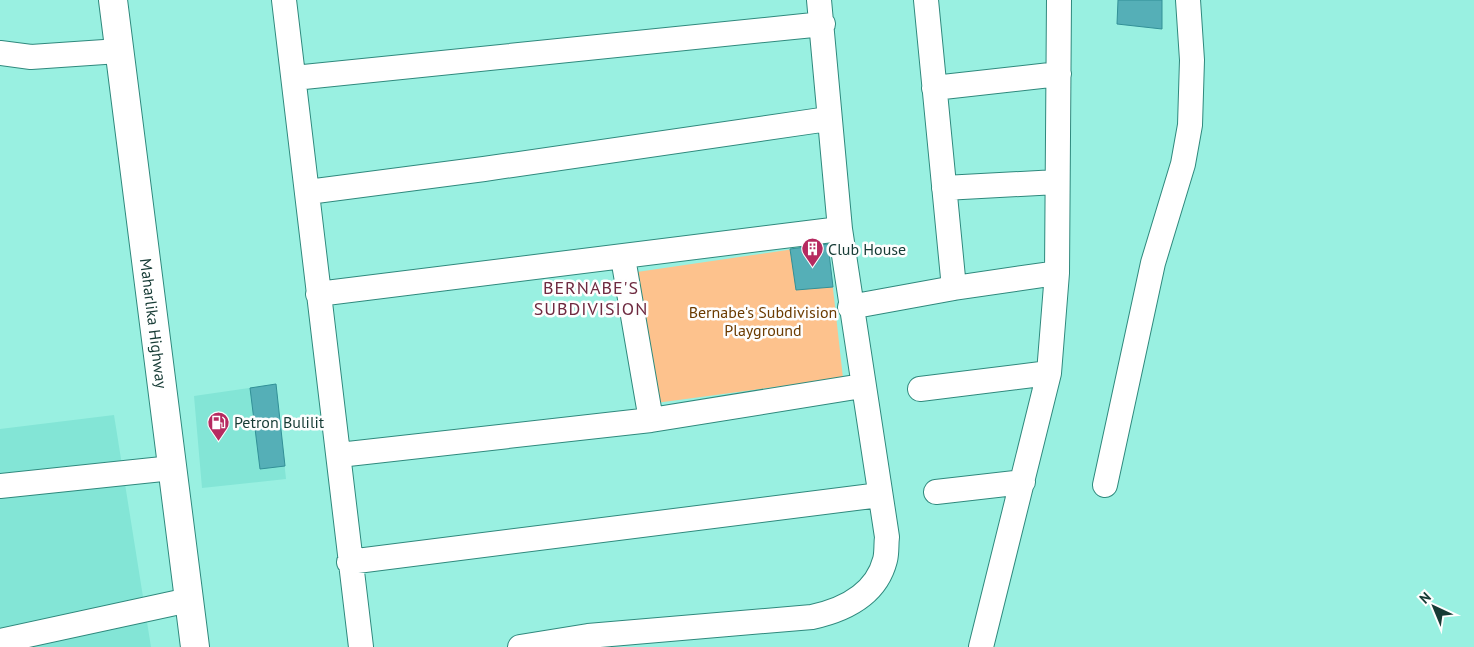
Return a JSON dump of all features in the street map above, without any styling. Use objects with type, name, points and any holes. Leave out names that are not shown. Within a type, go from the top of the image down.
[{"type":"main road","name":"Maharlika Highway","points":[[113,0],[195,647]]},
{"type":"street","points":[[284,0],[308,192],[318,294],[339,455],[349,562],[360,647]]},
{"type":"street","points":[[520,647],[589,642],[812,617],[837,612],[859,599],[876,583],[886,560],[887,537],[862,386],[840,229],[828,118],[820,0]]},
{"type":"street","points":[[981,647],[1049,373],[1057,273],[1060,0]]},
{"type":"street","points":[[1104,485],[1154,263],[1178,182],[1190,125],[1192,60],[1188,0]]},
{"type":"street","points":[[931,1],[934,88],[954,288]]},
{"type":"street","points":[[294,78],[823,24]]},
{"type":"street","points":[[0,53],[31,58],[119,51]]},
{"type":"street","points":[[934,88],[1059,74]]},
{"type":"street","points":[[308,192],[494,168],[828,118]]},
{"type":"street","points":[[944,188],[1057,182]]},
{"type":"street","points":[[318,294],[623,258],[840,229]]},
{"type":"street","points":[[623,258],[650,420]]},
{"type":"street","points":[[850,307],[954,288],[1057,273]]},
{"type":"street","points":[[920,389],[1049,373]]},
{"type":"street","points":[[339,455],[650,420],[862,386]]},
{"type":"street","points":[[0,486],[172,468]]},
{"type":"street","points":[[936,492],[1023,482]]},
{"type":"street","points":[[349,562],[880,495]]},
{"type":"street","points":[[0,641],[189,600]]},
{"type":"shaded area","points":[[276,384],[286,479],[202,488],[194,396]]},
{"type":"shaded area","points":[[114,415],[151,647],[0,647],[0,429]]},
{"type":"green space","name":"Bernabe's Subdivision Playground","points":[[828,244],[843,378],[656,403],[637,272]]},
{"type":"building","points":[[1118,0],[1162,0],[1162,29],[1117,24]]},
{"type":"building","name":"Club House","points":[[828,244],[833,287],[796,290],[790,249]]},
{"type":"building","points":[[276,384],[285,466],[260,469],[250,388]]},
{"type":"place","name":"Club House","points":[[812,268]]},
{"type":"place","name":"Petron Bulilit","points":[[218,441]]},
{"type":"district","name":"BERNABE'S SUBDIVISION","points":[[591,297]]}]
